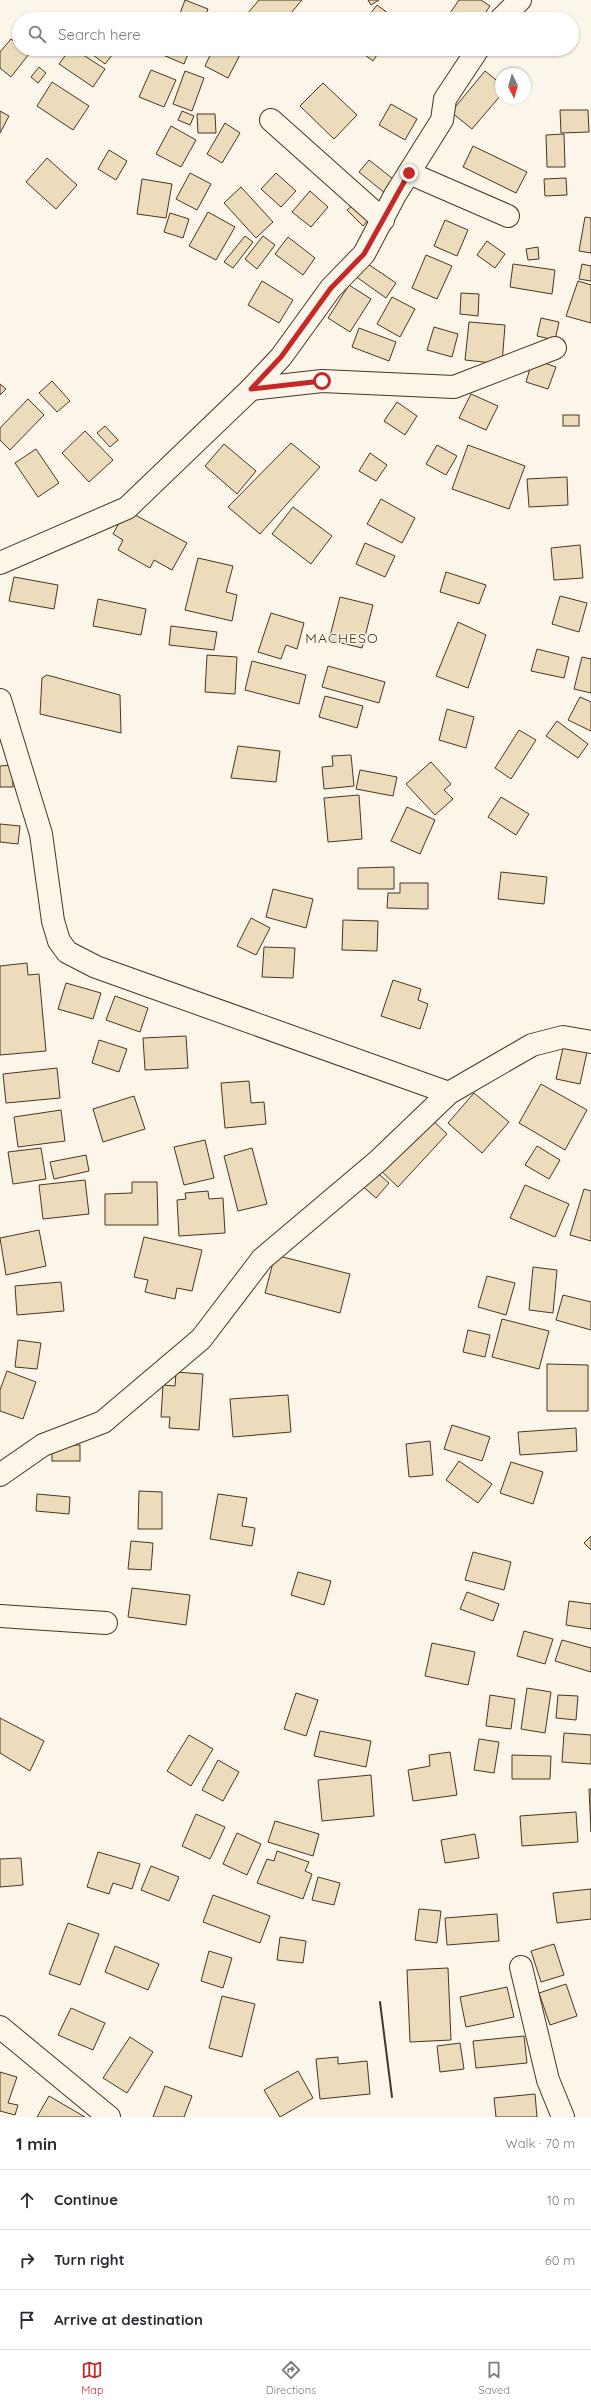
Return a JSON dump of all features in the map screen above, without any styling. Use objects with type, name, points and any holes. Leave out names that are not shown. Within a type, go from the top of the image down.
[{"type":"street","points":[[508,12],[520,0]]},
{"type":"street","points":[[0,563],[127,508],[251,389],[281,357],[331,288],[364,254],[409,173],[442,120],[445,99],[473,56]]},
{"type":"street","points":[[271,120],[383,220]]},
{"type":"street","points":[[409,173],[508,216]]},
{"type":"street","points":[[251,389],[322,381],[454,387],[555,348]]},
{"type":"street","points":[[0,700],[42,834],[53,921],[59,941],[67,952],[96,967],[449,1093]]},
{"type":"street","points":[[3,1467],[44,1446],[103,1422],[201,1339],[262,1259],[378,1161],[449,1093],[532,1045],[563,1037],[591,1042]]},
{"type":"street","points":[[0,1616],[106,1622]]},
{"type":"street","points":[[521,1967],[548,2080],[563,2117]]},
{"type":"street","points":[[0,2027],[109,2117]]},
{"type":"building","points":[[185,0],[208,9],[207,12],[181,12]]},
{"type":"building","points":[[259,0],[302,0],[292,12],[249,12]]},
{"type":"building","points":[[368,0],[379,0],[371,5]]},
{"type":"building","points":[[459,0],[481,0],[490,6],[486,12],[451,12]]},
{"type":"building","points":[[377,5],[386,12],[372,12]]},
{"type":"building","points":[[11,39],[12,56],[27,56],[11,77],[0,68],[0,52]]},
{"type":"building","points":[[65,56],[85,56],[105,69],[93,87],[59,64]]},
{"type":"building","points":[[94,56],[111,56],[105,64]]},
{"type":"building","points":[[165,56],[187,56],[184,64]]},
{"type":"building","points":[[210,56],[239,56],[228,78],[205,66]]},
{"type":"building","points":[[366,56],[376,56],[373,61]]},
{"type":"building","points":[[39,67],[46,73],[38,83],[31,77]]},
{"type":"building","points":[[151,70],[176,80],[164,107],[139,97]]},
{"type":"building","points":[[185,71],[204,78],[192,111],[173,104]]},
{"type":"building","points":[[485,71],[495,79],[495,102],[472,129],[451,112]]},
{"type":"building","points":[[52,82],[89,106],[73,130],[37,106]]},
{"type":"building","points":[[323,83],[357,115],[334,139],[300,106]]},
{"type":"building","points":[[391,104],[417,119],[405,140],[379,125]]},
{"type":"building","points":[[560,110],[588,110],[589,132],[561,133]]},
{"type":"building","points":[[0,111],[9,116],[0,133]]},
{"type":"building","points":[[182,111],[194,116],[190,125],[178,120]]},
{"type":"building","points":[[197,114],[215,114],[216,133],[198,133]]},
{"type":"building","points":[[225,123],[240,133],[222,163],[207,154]]},
{"type":"building","points":[[171,126],[196,140],[181,167],[156,154]]},
{"type":"building","points":[[564,134],[565,167],[547,167],[546,135]]},
{"type":"building","points":[[473,146],[527,172],[516,193],[463,167]]},
{"type":"building","points":[[109,150],[127,161],[116,180],[98,169]]},
{"type":"building","points":[[47,158],[77,185],[56,209],[26,182]]},
{"type":"building","points":[[369,160],[397,182],[386,194],[359,172]]},
{"type":"building","points":[[190,173],[211,184],[197,210],[176,199]]},
{"type":"building","points":[[276,173],[296,191],[281,207],[261,189]]},
{"type":"building","points":[[566,178],[567,195],[545,196],[544,179]]},
{"type":"building","points":[[142,179],[172,184],[166,218],[137,214]]},
{"type":"building","points":[[241,187],[273,222],[256,238],[224,203]]},
{"type":"building","points":[[310,191],[328,207],[311,227],[292,212]]},
{"type":"building","points":[[355,203],[369,219],[363,226],[347,210]]},
{"type":"building","points":[[208,212],[235,227],[216,260],[189,246]]},
{"type":"building","points":[[170,213],[189,219],[183,238],[164,232]]},
{"type":"building","points":[[585,217],[591,218],[591,253],[579,251]]},
{"type":"building","points":[[445,220],[468,230],[457,256],[434,246]]},
{"type":"building","points":[[245,236],[253,242],[233,268],[224,262]]},
{"type":"building","points":[[263,236],[275,245],[257,269],[245,259]]},
{"type":"building","points":[[288,237],[315,258],[303,275],[275,254]]},
{"type":"building","points":[[487,241],[505,254],[495,268],[477,255]]},
{"type":"building","points":[[538,247],[539,259],[528,260],[526,249]]},
{"type":"building","points":[[426,255],[452,266],[437,299],[412,288]]},
{"type":"building","points":[[365,262],[396,283],[386,298],[355,276]]},
{"type":"building","points":[[513,264],[555,270],[552,294],[510,287]]},
{"type":"building","points":[[582,264],[591,266],[591,281],[579,279]]},
{"type":"building","points":[[262,281],[293,300],[279,323],[248,305]]},
{"type":"building","points":[[578,281],[591,285],[591,323],[566,316]]},
{"type":"building","points":[[349,285],[371,299],[350,332],[328,318]]},
{"type":"building","points":[[461,293],[479,294],[478,316],[460,314]]},
{"type":"building","points":[[392,297],[415,309],[400,337],[377,324]]},
{"type":"building","points":[[541,318],[559,322],[555,340],[537,336]]},
{"type":"building","points":[[469,322],[505,325],[502,364],[465,360]]},
{"type":"building","points":[[434,327],[458,334],[452,357],[427,350]]},
{"type":"building","points":[[359,328],[396,342],[389,361],[352,347]]},
{"type":"building","points":[[533,359],[556,367],[548,389],[526,382]]},
{"type":"building","points":[[52,381],[70,401],[57,412],[39,393]]},
{"type":"building","points":[[0,384],[6,389],[0,395]]},
{"type":"building","points":[[471,394],[498,406],[486,430],[459,418]]},
{"type":"building","points":[[28,399],[44,415],[10,450],[0,440],[0,428]]},
{"type":"building","points":[[397,402],[417,416],[405,435],[384,421]]},
{"type":"building","points":[[563,415],[579,415],[579,426],[563,426]]},
{"type":"building","points":[[105,426],[118,440],[110,447],[97,433]]},
{"type":"building","points":[[85,431],[113,460],[89,482],[62,453]]},
{"type":"building","points":[[291,443],[320,467],[260,534],[228,507]]},
{"type":"building","points":[[224,444],[256,471],[237,494],[205,466]]},
{"type":"building","points":[[437,445],[457,456],[446,475],[426,464]]},
{"type":"building","points":[[468,445],[525,466],[509,509],[452,489]]},
{"type":"building","points":[[36,449],[59,483],[38,497],[15,463]]},
{"type":"building","points":[[370,453],[387,465],[376,481],[359,471]]},
{"type":"building","points":[[567,477],[568,505],[529,507],[527,479]]},
{"type":"building","points":[[381,499],[415,518],[402,543],[367,524]]},
{"type":"building","points":[[293,507],[332,536],[311,564],[272,534]]},
{"type":"building","points":[[126,510],[187,543],[172,570],[154,560],[150,568],[118,550],[123,540],[113,534]]},
{"type":"building","points":[[365,543],[395,556],[385,577],[356,564]]},
{"type":"building","points":[[580,545],[583,578],[554,580],[551,548]]},
{"type":"building","points":[[198,558],[233,566],[226,592],[237,595],[232,621],[185,610]]},
{"type":"building","points":[[446,572],[486,585],[479,604],[440,592]]},
{"type":"building","points":[[14,577],[58,585],[54,609],[9,601]]},
{"type":"building","points":[[560,596],[587,603],[579,632],[552,624]]},
{"type":"building","points":[[340,597],[373,605],[362,648],[329,640]]},
{"type":"building","points":[[98,599],[146,609],[141,635],[93,626]]},
{"type":"building","points":[[271,613],[304,623],[297,649],[286,645],[281,659],[258,652]]},
{"type":"building","points":[[458,622],[486,635],[468,688],[436,676]]},
{"type":"building","points":[[171,626],[217,632],[214,650],[169,645]]},
{"type":"building","points":[[537,649],[569,657],[564,678],[531,671]]},
{"type":"building","points":[[207,655],[237,657],[235,694],[205,692]]},
{"type":"building","points":[[582,657],[591,659],[591,693],[574,689]]},
{"type":"building","points":[[252,661],[306,675],[299,704],[245,690]]},
{"type":"building","points":[[328,666],[385,682],[379,703],[322,687]]},
{"type":"building","points":[[47,675],[120,695],[121,733],[40,714],[42,678]]},
{"type":"building","points":[[325,696],[363,706],[357,728],[319,717]]},
{"type":"building","points":[[580,697],[591,702],[591,731],[568,720]]},
{"type":"building","points":[[447,709],[474,717],[466,748],[439,740]]},
{"type":"building","points":[[557,721],[588,744],[578,758],[546,736]]},
{"type":"building","points":[[519,730],[536,740],[511,779],[495,768]]},
{"type":"building","points":[[238,746],[280,751],[276,782],[231,778]]},
{"type":"building","points":[[351,755],[354,786],[324,789],[322,767],[333,766],[332,756]]},
{"type":"building","points":[[431,762],[451,784],[444,790],[453,799],[435,815],[406,784]]},
{"type":"building","points":[[12,765],[13,787],[0,787],[0,766]]},
{"type":"building","points":[[360,770],[397,777],[393,796],[356,789]]},
{"type":"building","points":[[359,795],[362,839],[328,842],[324,798]]},
{"type":"building","points":[[501,797],[529,814],[516,835],[488,817]]},
{"type":"building","points":[[407,807],[435,820],[420,854],[391,841]]},
{"type":"building","points":[[0,824],[20,826],[18,844],[0,842]]},
{"type":"building","points":[[394,867],[394,889],[358,889],[358,868]]},
{"type":"building","points":[[501,872],[547,877],[544,904],[498,899]]},
{"type":"building","points":[[400,883],[428,883],[428,909],[387,908],[388,893],[400,893]]},
{"type":"building","points":[[273,889],[313,899],[306,928],[266,917]]},
{"type":"building","points":[[251,918],[270,928],[256,955],[237,946]]},
{"type":"building","points":[[343,920],[378,921],[377,951],[342,950]]},
{"type":"building","points":[[264,947],[295,948],[293,978],[262,977]]},
{"type":"building","points":[[27,963],[28,975],[39,974],[46,1051],[0,1055],[0,966]]},
{"type":"building","points":[[393,980],[421,989],[418,1000],[428,1004],[420,1029],[381,1016]]},
{"type":"building","points":[[66,983],[101,993],[93,1019],[58,1009]]},
{"type":"building","points":[[115,996],[148,1008],[140,1032],[106,1020]]},
{"type":"building","points":[[186,1036],[188,1068],[145,1070],[143,1038]]},
{"type":"building","points":[[565,1039],[589,1043],[580,1084],[556,1079]]},
{"type":"building","points":[[99,1040],[127,1049],[119,1072],[92,1063]]},
{"type":"building","points":[[57,1068],[60,1098],[6,1103],[3,1074]]},
{"type":"building","points":[[249,1081],[251,1103],[264,1102],[266,1124],[225,1128],[221,1083]]},
{"type":"building","points":[[541,1084],[587,1110],[565,1150],[519,1123]]},
{"type":"building","points":[[474,1093],[509,1122],[482,1153],[448,1123]]},
{"type":"building","points":[[134,1096],[145,1129],[103,1142],[93,1109]]},
{"type":"building","points":[[61,1110],[65,1141],[18,1147],[14,1117]]},
{"type":"building","points":[[428,1116],[447,1134],[398,1187],[377,1167]]},
{"type":"building","points":[[205,1140],[214,1178],[184,1185],[174,1147]]},
{"type":"building","points":[[537,1146],[560,1160],[549,1179],[525,1165]]},
{"type":"building","points":[[41,1148],[46,1179],[13,1184],[8,1152]]},
{"type":"building","points":[[252,1148],[267,1204],[238,1211],[224,1156]]},
{"type":"building","points":[[86,1155],[89,1171],[54,1179],[50,1162]]},
{"type":"building","points":[[373,1169],[389,1183],[376,1198],[360,1184]]},
{"type":"building","points":[[85,1180],[89,1214],[43,1219],[39,1185]]},
{"type":"building","points":[[132,1182],[157,1182],[158,1225],[105,1225],[105,1194],[132,1193]]},
{"type":"building","points":[[525,1185],[569,1204],[555,1237],[510,1218]]},
{"type":"building","points":[[584,1189],[591,1191],[591,1241],[570,1235]]},
{"type":"building","points":[[208,1191],[209,1199],[223,1198],[225,1233],[179,1236],[177,1200],[186,1199],[185,1193]]},
{"type":"building","points":[[39,1230],[46,1266],[6,1275],[0,1238]]},
{"type":"building","points":[[144,1237],[202,1250],[192,1291],[177,1288],[175,1299],[145,1292],[148,1280],[134,1277]]},
{"type":"building","points":[[275,1255],[350,1274],[340,1313],[265,1293]]},
{"type":"building","points":[[533,1267],[557,1270],[553,1313],[529,1310]]},
{"type":"building","points":[[487,1276],[515,1283],[506,1315],[478,1307]]},
{"type":"building","points":[[61,1282],[64,1311],[17,1315],[15,1286]]},
{"type":"building","points":[[563,1295],[591,1302],[591,1330],[556,1320]]},
{"type":"building","points":[[502,1319],[549,1331],[539,1369],[492,1357]]},
{"type":"building","points":[[468,1330],[490,1335],[485,1357],[463,1352]]},
{"type":"building","points":[[18,1340],[41,1343],[37,1369],[15,1367]]},
{"type":"building","points":[[547,1364],[588,1365],[588,1411],[547,1411]]},
{"type":"building","points":[[7,1371],[36,1382],[23,1419],[0,1411],[0,1390]]},
{"type":"building","points":[[176,1372],[203,1374],[199,1430],[169,1428],[170,1417],[161,1417],[163,1385],[175,1386]]},
{"type":"building","points":[[288,1395],[291,1432],[233,1437],[230,1399]]},
{"type":"building","points":[[452,1425],[490,1437],[482,1461],[444,1449]]},
{"type":"building","points":[[576,1428],[577,1451],[520,1455],[518,1432]]},
{"type":"building","points":[[430,1441],[433,1475],[409,1477],[406,1444]]},
{"type":"building","points":[[52,1445],[80,1445],[80,1461],[52,1461]]},
{"type":"building","points":[[459,1461],[492,1484],[478,1503],[446,1480]]},
{"type":"building","points":[[511,1462],[543,1472],[533,1504],[500,1493]]},
{"type":"building","points":[[139,1491],[162,1492],[162,1529],[138,1529]]},
{"type":"building","points":[[37,1494],[70,1497],[69,1514],[36,1511]]},
{"type":"building","points":[[218,1494],[247,1498],[242,1526],[255,1528],[252,1546],[210,1539]]},
{"type":"building","points":[[591,1536],[591,1550],[584,1543]]},
{"type":"building","points":[[131,1541],[153,1543],[151,1570],[128,1569]]},
{"type":"building","points":[[473,1552],[511,1562],[504,1590],[465,1580]]},
{"type":"building","points":[[298,1572],[331,1581],[324,1605],[291,1595]]},
{"type":"building","points":[[132,1588],[190,1595],[186,1625],[128,1617]]},
{"type":"building","points":[[467,1592],[499,1604],[493,1621],[460,1609]]},
{"type":"building","points":[[569,1601],[591,1604],[591,1629],[566,1625]]},
{"type":"building","points":[[524,1631],[553,1639],[545,1664],[517,1656]]},
{"type":"building","points":[[562,1640],[591,1648],[591,1672],[555,1661]]},
{"type":"building","points":[[432,1643],[475,1652],[468,1685],[425,1676]]},
{"type":"building","points":[[527,1688],[551,1692],[545,1733],[521,1729]]},
{"type":"building","points":[[296,1693],[318,1700],[306,1736],[284,1729]]},
{"type":"building","points":[[490,1695],[515,1699],[511,1729],[486,1726]]},
{"type":"building","points":[[558,1695],[578,1696],[576,1720],[556,1718]]},
{"type":"building","points":[[0,1718],[44,1741],[30,1771],[0,1753]]},
{"type":"building","points":[[320,1731],[371,1741],[366,1767],[314,1756]]},
{"type":"building","points":[[564,1733],[591,1735],[591,1764],[562,1762]]},
{"type":"building","points":[[189,1735],[213,1749],[191,1786],[167,1771]]},
{"type":"building","points":[[479,1739],[499,1742],[494,1773],[474,1770]]},
{"type":"building","points":[[450,1752],[457,1795],[413,1801],[408,1770],[430,1766],[429,1755]]},
{"type":"building","points":[[512,1755],[551,1756],[550,1779],[512,1779]]},
{"type":"building","points":[[218,1760],[239,1772],[223,1801],[202,1790]]},
{"type":"building","points":[[371,1775],[374,1816],[322,1821],[318,1780]]},
{"type":"building","points":[[589,1789],[591,1789],[591,1832]]},
{"type":"building","points":[[576,1812],[578,1842],[522,1846],[520,1816]]},
{"type":"building","points":[[196,1814],[225,1827],[210,1859],[182,1846]]},
{"type":"building","points":[[275,1821],[319,1834],[313,1856],[268,1842]]},
{"type":"building","points":[[237,1833],[261,1844],[247,1875],[223,1864]]},
{"type":"building","points":[[475,1834],[479,1858],[445,1863],[441,1840]]},
{"type":"building","points":[[277,1851],[309,1862],[305,1871],[312,1874],[303,1899],[257,1883],[267,1859],[274,1861]]},
{"type":"building","points":[[98,1852],[140,1864],[132,1889],[113,1883],[109,1894],[87,1887]]},
{"type":"building","points":[[21,1858],[23,1885],[0,1887],[0,1859]]},
{"type":"building","points":[[151,1866],[179,1877],[169,1901],[141,1890]]},
{"type":"building","points":[[318,1877],[340,1883],[334,1905],[312,1900]]},
{"type":"building","points":[[591,1889],[591,1919],[557,1923],[553,1893]]},
{"type":"building","points":[[213,1895],[270,1916],[260,1943],[203,1922]]},
{"type":"building","points":[[419,1909],[441,1911],[437,1943],[415,1940]]},
{"type":"building","points":[[497,1914],[499,1941],[447,1945],[445,1918]]},
{"type":"building","points":[[68,1923],[99,1934],[80,1985],[49,1974]]},
{"type":"building","points":[[280,1937],[306,1941],[303,1963],[277,1960]]},
{"type":"building","points":[[554,1944],[564,1975],[541,1982],[531,1951]]},
{"type":"building","points":[[115,1946],[159,1964],[148,1990],[105,1972]]},
{"type":"building","points":[[209,1951],[232,1958],[223,1988],[201,1981]]},
{"type":"building","points":[[448,1968],[451,2040],[410,2042],[407,1970]]},
{"type":"building","points":[[566,1984],[577,2016],[550,2025],[539,1993]]},
{"type":"building","points":[[507,1987],[514,2017],[466,2027],[460,1997]]},
{"type":"building","points":[[222,1996],[255,2004],[242,2057],[209,2048]]},
{"type":"building","points":[[71,2008],[105,2023],[93,2050],[58,2035]]},
{"type":"building","points":[[524,2036],[527,2063],[476,2068],[473,2041]]},
{"type":"building","points":[[130,2037],[153,2052],[127,2093],[103,2078]]},
{"type":"building","points":[[460,2043],[464,2069],[440,2072],[437,2046]]},
{"type":"building","points":[[338,2057],[338,2064],[367,2061],[370,2094],[320,2099],[316,2059]]},
{"type":"building","points":[[298,2071],[313,2098],[280,2117],[264,2090]]},
{"type":"building","points":[[0,2072],[17,2077],[8,2103],[18,2105],[15,2115],[0,2111]]},
{"type":"building","points":[[165,2086],[192,2096],[184,2117],[153,2117]]},
{"type":"building","points":[[535,2094],[537,2117],[496,2117],[494,2098]]},
{"type":"building","points":[[49,2096],[85,2117],[37,2117]]},
{"type":"wall","points":[[380,2002],[392,2097]]},
{"type":"district","name":"MACHESO","points":[[342,638]]},
{"type":"route","points":[[322,381],[251,389],[281,357],[305,321],[331,288],[364,254],[378,230],[395,195],[409,173]]}]
